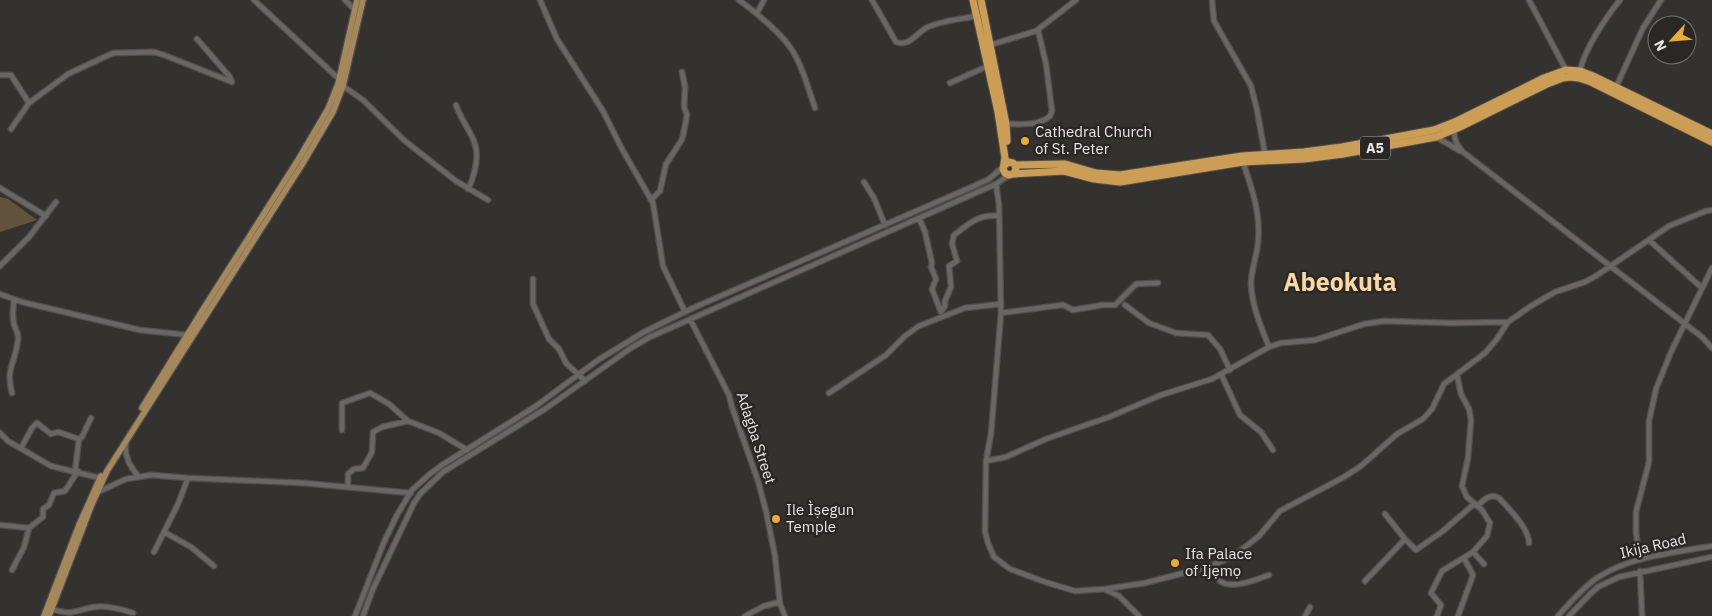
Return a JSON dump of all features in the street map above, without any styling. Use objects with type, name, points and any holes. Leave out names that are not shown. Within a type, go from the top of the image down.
[{"type":"highway","points":[[973,0],[1001,128],[1005,158],[1003,166],[1005,173],[1011,174],[1016,171],[1008,152],[1006,124],[980,0]]},
{"type":"highway","name":"A5","points":[[1014,164],[1065,164],[1096,173],[1120,175],[1222,158],[1332,148],[1434,130],[1457,121],[1544,78],[1566,70],[1580,72],[1616,87],[1712,134]]},
{"type":"highway","name":"A5","points":[[1011,174],[1064,171],[1094,179],[1120,182],[1243,162],[1304,159],[1436,137],[1547,84],[1570,77],[1590,82],[1712,142]]},
{"type":"highway","points":[[1003,166],[1008,162],[1014,164]]},
{"type":"main road","points":[[44,616],[82,518],[100,478],[328,109],[339,79],[357,0]]},
{"type":"main road","points":[[49,616],[107,471],[303,163],[333,112],[343,86],[363,0]]},
{"type":"street","points":[[254,0],[339,79]]},
{"type":"street","points":[[344,0],[354,9]]},
{"type":"street","points":[[540,0],[557,39],[599,104],[652,200],[663,266],[685,312]]},
{"type":"street","points":[[739,0],[757,13],[790,47],[815,108]]},
{"type":"street","points":[[757,13],[764,0]]},
{"type":"street","points":[[872,0],[896,42],[899,44],[904,44],[930,27],[976,16]]},
{"type":"street","points":[[990,45],[1038,30],[1076,0]]},
{"type":"street","points":[[1212,0],[1214,21],[1251,86],[1258,110],[1265,154]]},
{"type":"street","points":[[1529,0],[1566,70]]},
{"type":"street","points":[[1580,72],[1582,62],[1606,17],[1620,0]]},
{"type":"street","points":[[1616,87],[1643,28],[1662,0]]},
{"type":"street","points":[[1006,124],[1043,121],[1050,116],[1052,111],[1046,64],[1038,30]]},
{"type":"street","points":[[11,128],[29,103],[68,74],[113,53],[154,52],[164,54],[232,82],[230,77],[197,39]]},
{"type":"street","points":[[950,83],[988,66]]},
{"type":"street","points":[[652,200],[660,191],[666,164],[683,136],[686,115],[684,108],[685,87],[682,72]]},
{"type":"street","points":[[0,75],[11,75],[29,103]]},
{"type":"street","points":[[343,86],[363,100],[405,141],[456,181],[488,200]]},
{"type":"street","points":[[456,106],[474,138],[477,150],[472,182],[468,189]]},
{"type":"street","points":[[1455,129],[1455,142],[1463,152]]},
{"type":"street","points":[[1436,137],[1463,152],[1702,337],[1712,348]]},
{"type":"street","points":[[1243,162],[1256,202],[1258,218],[1258,245],[1251,281],[1252,295],[1255,310],[1269,347]]},
{"type":"street","points":[[355,616],[384,542],[411,493],[431,473],[536,406],[628,341],[685,312],[989,179],[1003,166]]},
{"type":"street","points":[[363,616],[373,589],[414,504],[420,494],[443,472],[545,409],[631,348],[690,319],[996,184],[1011,174]]},
{"type":"street","points":[[864,182],[874,198],[885,225]]},
{"type":"street","points":[[996,184],[999,216],[1001,313],[986,461],[985,532],[994,557],[1010,569],[1045,582],[1075,590],[1105,589],[1145,583],[1211,566],[1229,558],[1259,536],[1280,511],[1361,466],[1397,434],[1428,414],[1444,384],[1490,348],[1508,322],[1555,292],[1585,282],[1600,274],[1669,226],[1712,210]]},
{"type":"street","points":[[0,188],[46,216]]},
{"type":"street","points":[[0,266],[29,237],[56,202]]},
{"type":"street","points":[[942,314],[951,287],[949,266],[957,261],[952,244],[954,235],[976,219],[987,214],[999,216]]},
{"type":"street","points":[[919,218],[925,232],[932,263],[931,267],[936,279],[932,289],[942,314]]},
{"type":"street","points":[[1649,240],[1702,288]]},
{"type":"street","points":[[1640,560],[1636,533],[1636,512],[1650,454],[1649,421],[1656,389],[1671,352],[1712,268]]},
{"type":"street","points":[[533,279],[533,304],[549,339],[559,349],[566,363],[585,381]]},
{"type":"street","points":[[1001,313],[1063,305],[1073,310],[1102,305],[1116,305],[1136,284],[1158,283]]},
{"type":"street","points":[[0,294],[14,300],[65,314],[140,330],[188,335]]},
{"type":"street","points":[[12,393],[8,378],[18,339],[12,314],[14,300]]},
{"type":"street","points":[[829,393],[886,355],[905,336],[919,326],[942,314],[965,308],[1001,304]]},
{"type":"street","points":[[1125,305],[1149,322],[1176,333],[1208,335],[1220,349],[1230,370]]},
{"type":"street","name":"Adagba Street","points":[[690,319],[729,395],[758,481],[775,556],[780,602],[785,616]]},
{"type":"street","points":[[986,461],[1006,457],[1046,439],[1110,417],[1161,395],[1203,382],[1230,370],[1269,347],[1287,342],[1315,340],[1358,325],[1384,321],[1508,322]]},
{"type":"street","points":[[1221,374],[1240,415],[1261,432],[1273,450]]},
{"type":"street","points":[[1437,616],[1441,605],[1431,592],[1436,580],[1442,571],[1473,552],[1487,536],[1490,523],[1488,517],[1467,497],[1462,486],[1468,458],[1471,420],[1469,409],[1461,394],[1457,375]]},
{"type":"street","points":[[342,430],[342,403],[370,393],[389,404],[408,420],[439,433],[467,450]]},
{"type":"street","points":[[12,570],[24,547],[29,528],[43,516],[43,509],[49,505],[54,493],[65,491],[76,471],[79,439],[82,437],[91,418]]},
{"type":"street","points":[[348,487],[348,474],[354,469],[363,468],[372,452],[373,432],[382,427],[408,420]]},
{"type":"street","points":[[21,448],[32,428],[37,423],[51,434],[58,432],[79,439]]},
{"type":"street","points":[[0,433],[52,466],[100,478]]},
{"type":"street","points":[[126,440],[127,458],[138,476]]},
{"type":"street","points":[[98,492],[114,483],[138,476],[151,475],[276,482],[411,493]]},
{"type":"street","points":[[154,552],[178,504],[188,478]]},
{"type":"street","points":[[1385,514],[1415,550],[1488,496],[1494,496],[1520,523],[1528,536],[1529,543]]},
{"type":"street","points":[[0,525],[29,528]]},
{"type":"street","points":[[164,532],[191,547],[214,566]]},
{"type":"street","points":[[1365,581],[1404,539]]},
{"type":"street","name":"Ikija Road","points":[[1558,616],[1596,578],[1618,567],[1640,560],[1712,546]]},
{"type":"street","points":[[1473,552],[1484,564]]},
{"type":"street","name":"Ikija Road","points":[[1569,616],[1598,587],[1619,577],[1712,557]]},
{"type":"street","points":[[1458,616],[1473,575],[1464,558]]},
{"type":"street","points":[[1211,566],[1219,580],[1223,583],[1248,583],[1269,575]]},
{"type":"street","points":[[1640,571],[1642,616]]},
{"type":"street","points":[[1105,589],[1119,596],[1139,616]]},
{"type":"street","points":[[745,616],[764,606],[780,602]]},
{"type":"street","points":[[51,609],[66,614],[73,614],[93,608],[108,607],[133,613]]},
{"type":"street","points":[[1305,616],[1310,607]]},
{"type":"shaded area","points":[[0,197],[8,199],[37,220],[0,232]]},
{"type":"place","name":"Cathedral Church of St. Peter","points":[[1025,141]]},
{"type":"place","name":"Ile Ìṣegun Temple","points":[[776,519]]},
{"type":"place","name":"Ifa Palace of Ijẹmọ","points":[[1175,563]]},
{"type":"district","name":"Abeokuta","points":[[1340,282]]}]
